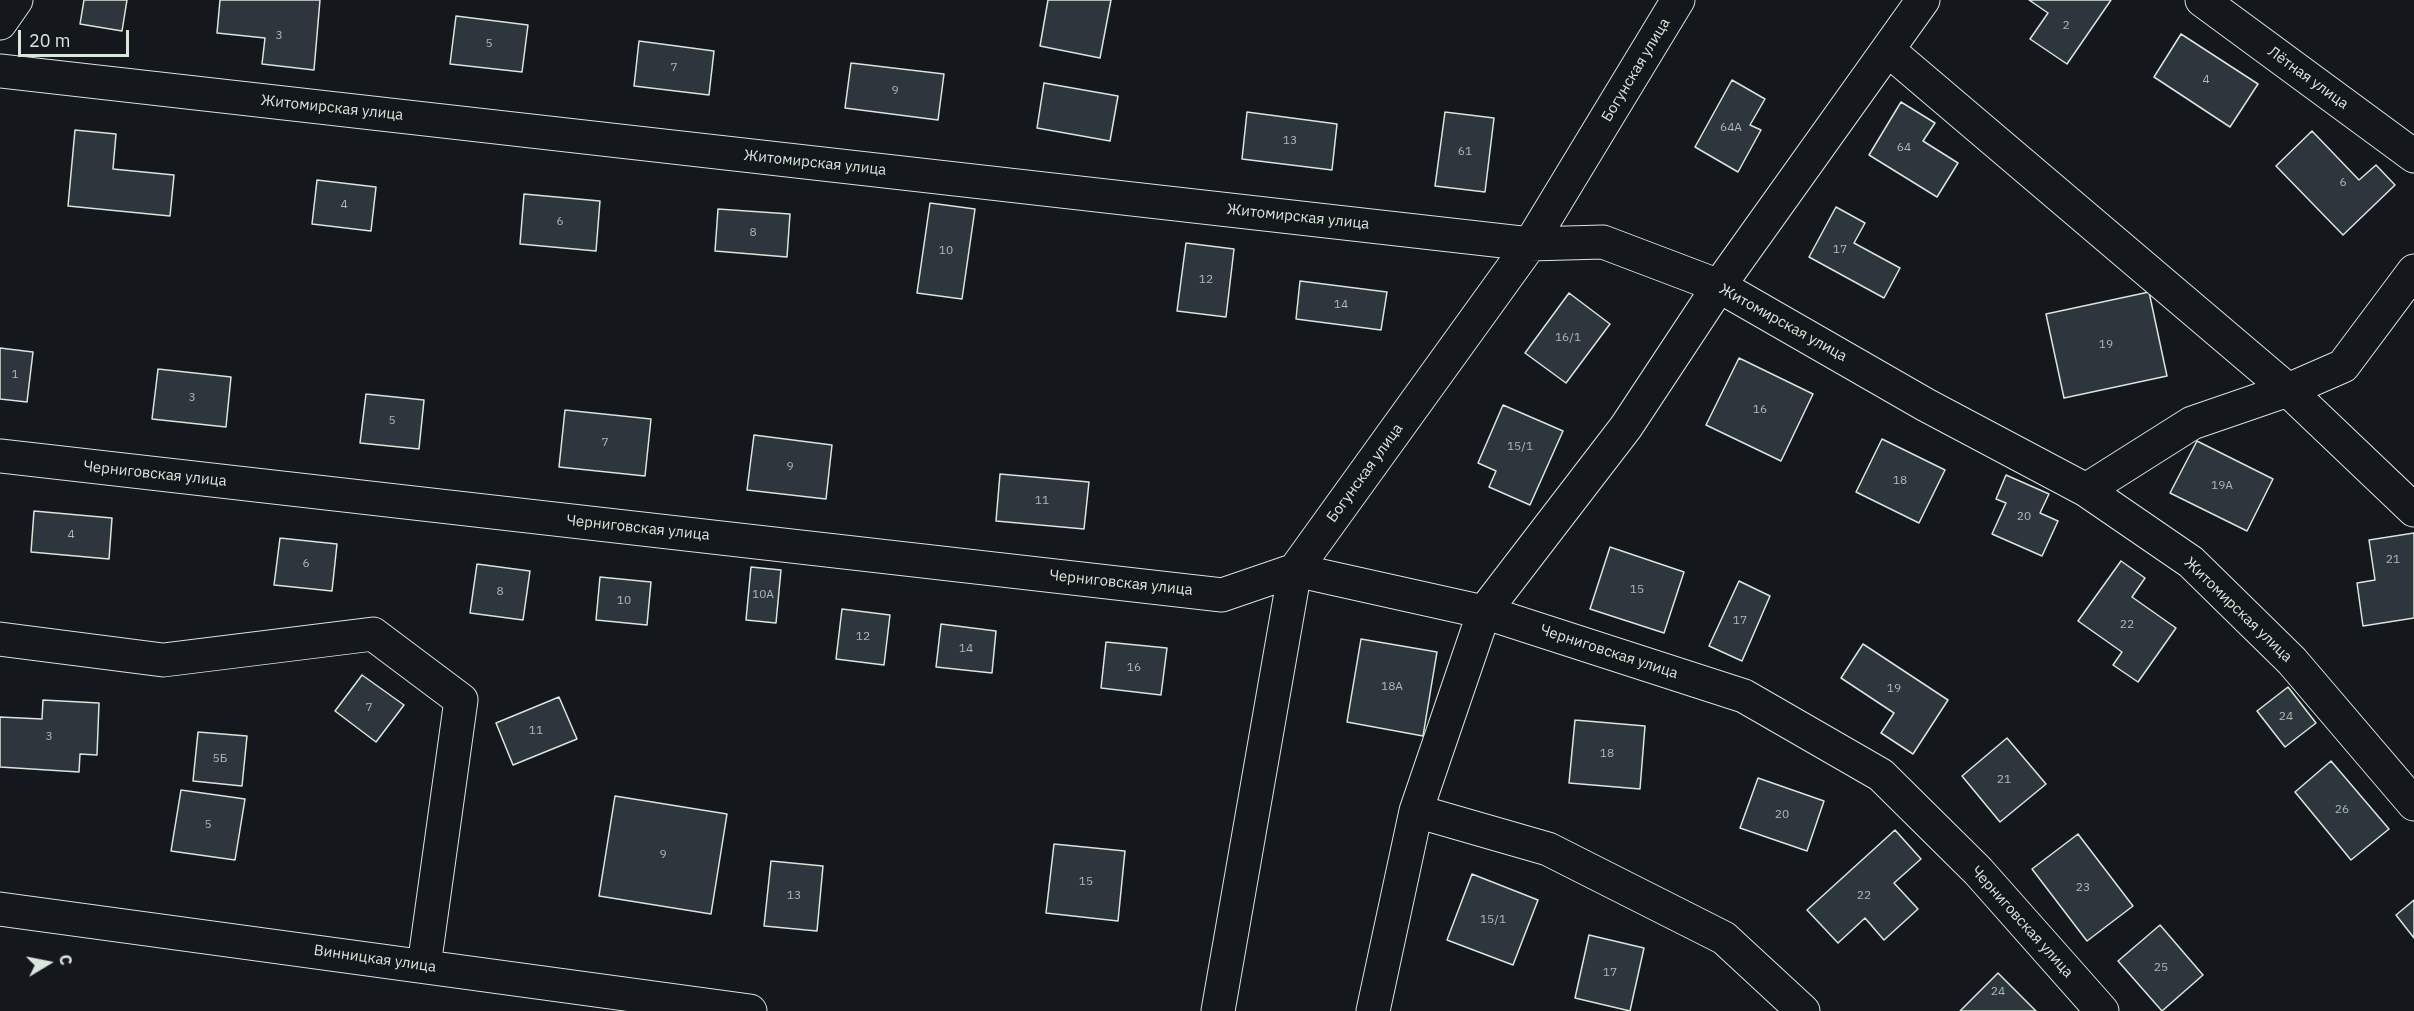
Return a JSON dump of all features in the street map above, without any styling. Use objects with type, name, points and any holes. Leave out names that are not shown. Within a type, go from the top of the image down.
[{"type":"street","points":[[0,23],[16,0]]},
{"type":"street","name":"Богунская улица","points":[[1218,1011],[1295,570],[1530,244],[1678,0]]},
{"type":"street","points":[[1373,1011],[1416,811],[1484,612],[1626,427],[1719,286],[1923,0]]},
{"type":"street","name":"Лётная улица","points":[[2202,0],[2414,156]]},
{"type":"street","points":[[1888,50],[2288,390],[2414,510]]},
{"type":"street","name":"Житомирская улица","points":[[0,71],[1530,244],[1603,242],[1719,286],[1926,405],[2086,490],[2192,562],[2292,661],[2414,804]]},
{"type":"street","points":[[2086,490],[2192,423],[2288,390],[2343,366],[2414,271]]},
{"type":"street","name":"Черниговская улица","points":[[0,456],[1222,595],[1295,570],[1484,612],[1744,696],[1881,775],[1978,872],[2102,1011]]},
{"type":"street","points":[[0,639],[163,660],[373,634],[460,700],[424,966]]},
{"type":"street","points":[[1416,811],[1548,849],[1724,938],[1803,1011]]},
{"type":"street","name":"Винницкая улица","points":[[0,909],[750,1011]]},
{"type":"building","points":[[84,0],[127,0],[122,31],[80,24]]},
{"type":"building","points":[[220,0],[320,0],[314,70],[262,64],[265,38],[217,33]]},
{"type":"building","points":[[1048,0],[1111,0],[1100,58],[1040,46]]},
{"type":"building","points":[[2029,0],[2111,0],[2067,64],[2030,39],[2048,13]]},
{"type":"building","points":[[456,16],[528,25],[522,72],[450,64]]},
{"type":"building","points":[[2181,34],[2258,84],[2230,127],[2154,77]]},
{"type":"building","points":[[639,41],[714,51],[709,95],[634,86]]},
{"type":"building","points":[[851,63],[944,74],[938,120],[845,108]]},
{"type":"building","points":[[1732,80],[1765,99],[1750,125],[1761,130],[1738,172],[1695,147]]},
{"type":"building","points":[[1044,83],[1118,96],[1110,141],[1037,128]]},
{"type":"building","points":[[1901,102],[1935,123],[1923,141],[1958,163],[1937,197],[1869,155]]},
{"type":"building","points":[[1247,112],[1337,124],[1332,170],[1242,159]]},
{"type":"building","points":[[1445,112],[1494,118],[1485,192],[1435,186]]},
{"type":"building","points":[[75,130],[116,134],[113,169],[174,175],[170,216],[68,206]]},
{"type":"building","points":[[2312,131],[2359,180],[2376,165],[2395,185],[2343,235],[2276,166]]},
{"type":"building","points":[[317,180],[376,187],[371,231],[312,224]]},
{"type":"building","points":[[524,194],[600,201],[596,251],[520,244]]},
{"type":"building","points":[[930,203],[975,209],[962,299],[917,293]]},
{"type":"building","points":[[1836,207],[1865,223],[1854,243],[1900,268],[1884,298],[1809,257]]},
{"type":"building","points":[[718,209],[790,214],[787,257],[715,251]]},
{"type":"building","points":[[1186,243],[1234,249],[1226,317],[1177,311]]},
{"type":"building","points":[[1300,281],[1387,292],[1381,330],[1296,319]]},
{"type":"building","points":[[2149,292],[2167,376],[2064,398],[2046,314]]},
{"type":"building","points":[[1569,293],[1610,324],[1566,383],[1525,353]]},
{"type":"building","points":[[0,348],[33,352],[27,402],[0,399]]},
{"type":"building","points":[[1739,358],[1813,394],[1781,461],[1706,425]]},
{"type":"building","points":[[158,369],[231,377],[226,427],[152,419]]},
{"type":"building","points":[[366,394],[424,400],[419,449],[360,443]]},
{"type":"building","points":[[1503,405],[1563,431],[1530,505],[1489,487],[1496,471],[1478,463]]},
{"type":"building","points":[[565,410],[651,419],[645,476],[559,467]]},
{"type":"building","points":[[754,435],[832,445],[826,499],[747,490]]},
{"type":"building","points":[[1882,439],[1945,470],[1919,523],[1856,492]]},
{"type":"building","points":[[2197,441],[2273,479],[2247,531],[2170,493]]},
{"type":"building","points":[[1000,474],[1089,482],[1084,529],[996,521]]},
{"type":"building","points":[[2006,475],[2049,494],[2040,513],[2058,521],[2042,556],[1992,534],[2006,503],[1996,499]]},
{"type":"building","points":[[34,511],[112,518],[109,559],[31,552]]},
{"type":"building","points":[[2414,533],[2414,618],[2363,626],[2357,583],[2375,580],[2369,540]]},
{"type":"building","points":[[280,538],[337,544],[332,591],[274,585]]},
{"type":"building","points":[[1610,547],[1684,572],[1664,633],[1590,609]]},
{"type":"building","points":[[2121,561],[2145,578],[2132,597],[2176,628],[2138,682],[2113,665],[2122,652],[2078,621]]},
{"type":"building","points":[[477,564],[530,571],[523,620],[470,613]]},
{"type":"building","points":[[751,567],[781,570],[776,623],[746,620]]},
{"type":"building","points":[[600,577],[651,582],[647,625],[596,620]]},
{"type":"building","points":[[1739,581],[1770,596],[1742,661],[1709,646]]},
{"type":"building","points":[[842,609],[890,615],[884,665],[836,659]]},
{"type":"building","points":[[941,624],[996,631],[992,673],[936,667]]},
{"type":"building","points":[[1361,639],[1437,652],[1423,736],[1347,722]]},
{"type":"building","points":[[1106,642],[1167,648],[1161,695],[1101,688]]},
{"type":"building","points":[[1863,644],[1948,700],[1913,754],[1881,733],[1894,713],[1841,678]]},
{"type":"building","points":[[362,675],[404,705],[376,742],[335,711]]},
{"type":"building","points":[[2288,687],[2316,723],[2285,747],[2257,711]]},
{"type":"building","points":[[559,697],[577,739],[513,765],[496,723]]},
{"type":"building","points":[[43,700],[99,703],[97,755],[80,754],[79,772],[0,767],[0,717],[42,719]]},
{"type":"building","points":[[1575,720],[1645,726],[1640,789],[1569,783]]},
{"type":"building","points":[[198,732],[247,736],[242,786],[193,781]]},
{"type":"building","points":[[2007,738],[2046,784],[2000,822],[1962,776]]},
{"type":"building","points":[[2331,761],[2389,829],[2351,860],[2295,792]]},
{"type":"building","points":[[1758,778],[1824,801],[1807,851],[1740,828]]},
{"type":"building","points":[[181,790],[245,799],[235,860],[171,851]]},
{"type":"building","points":[[615,796],[727,814],[711,914],[599,896]]},
{"type":"building","points":[[1895,830],[1921,859],[1894,883],[1918,909],[1884,940],[1865,918],[1838,943],[1807,910]]},
{"type":"building","points":[[2078,834],[2133,906],[2087,941],[2032,869]]},
{"type":"building","points":[[1054,844],[1125,851],[1118,921],[1046,913]]},
{"type":"building","points":[[771,861],[823,866],[817,931],[764,926]]},
{"type":"building","points":[[1472,874],[1538,900],[1513,965],[1447,940]]},
{"type":"building","points":[[2414,900],[2414,938],[2396,915]]},
{"type":"building","points":[[2160,925],[2203,975],[2162,1011],[2118,961]]},
{"type":"building","points":[[1589,935],[1644,948],[1630,1011],[1575,998]]},
{"type":"building","points":[[1998,973],[2036,1011],[1960,1011]]}]
